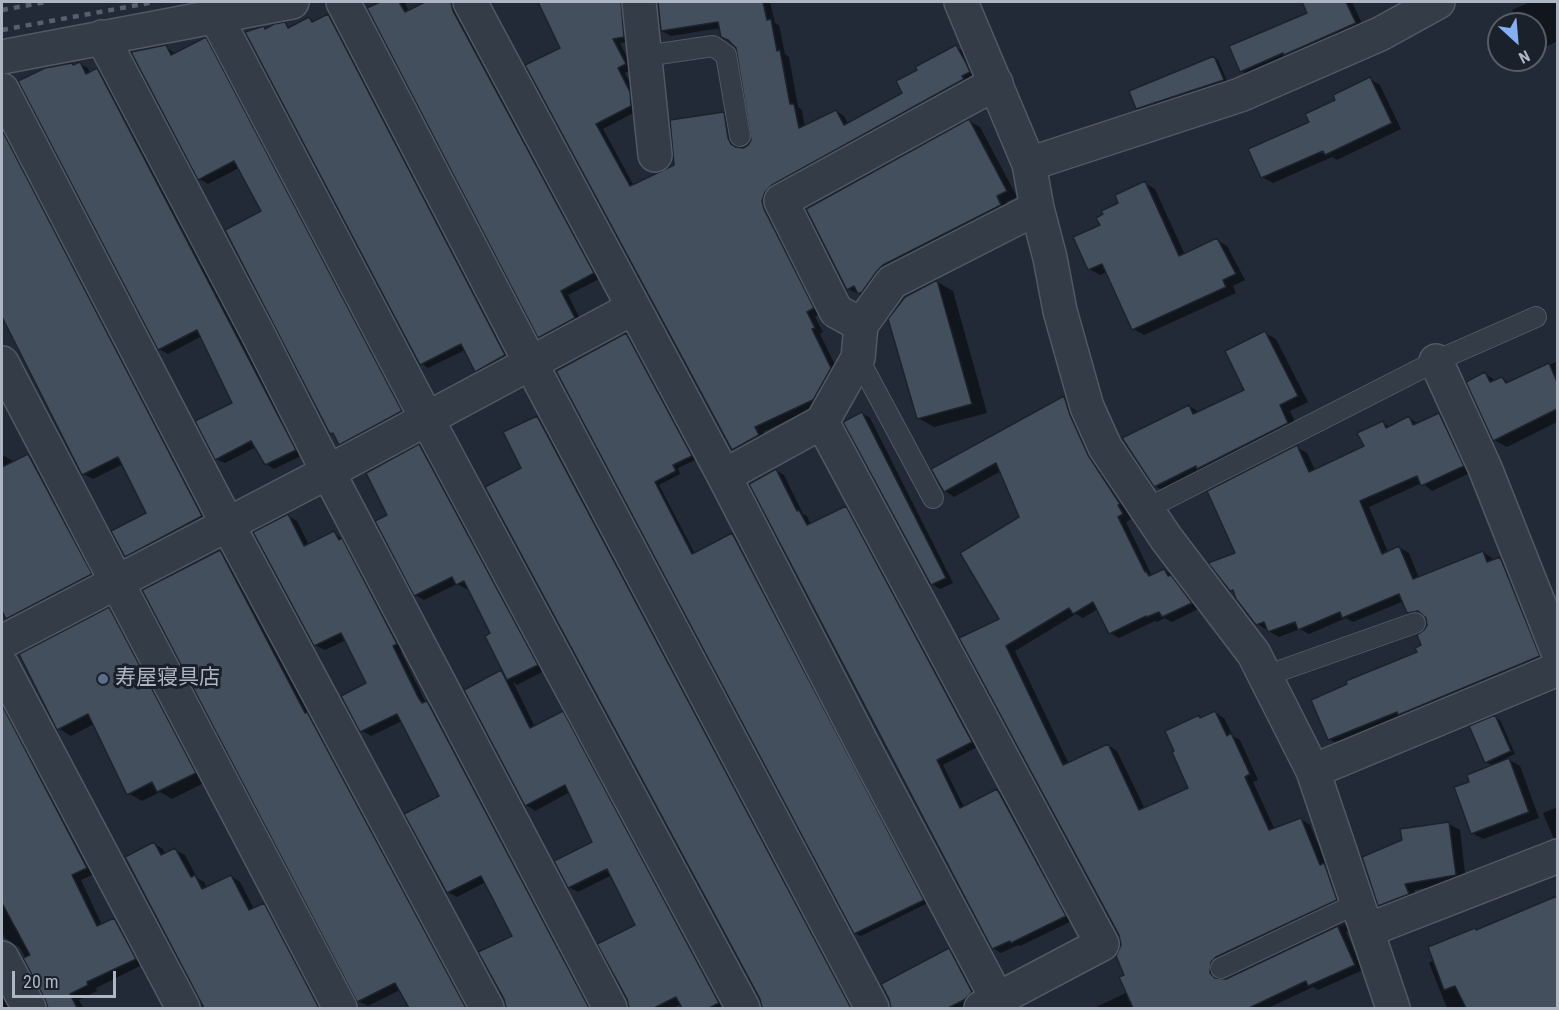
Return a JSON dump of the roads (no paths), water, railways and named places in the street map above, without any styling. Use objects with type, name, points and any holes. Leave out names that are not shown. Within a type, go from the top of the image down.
[{"type":"street","points":[[2,57],[292,2]]},
{"type":"street","points":[[343,2],[531,364],[872,1008]]},
{"type":"street","points":[[470,2],[724,476],[867,753],[993,1006],[1102,944],[822,422]]},
{"type":"street","points":[[639,2],[655,155]]},
{"type":"street","points":[[961,2],[1029,164],[1036,208],[1050,258],[1060,310],[1087,407],[1105,447],[1146,509],[1254,654],[1312,771],[1393,1008]]},
{"type":"street","points":[[1029,164],[1240,95],[1380,34],[1438,2]]},
{"type":"street","points":[[216,17],[427,419],[743,1008]]},
{"type":"street","points":[[102,37],[610,1008]]},
{"type":"street","points":[[861,325],[837,311],[781,201],[996,83]]},
{"type":"street","points":[[2,90],[228,525],[487,1008]]},
{"type":"street","points":[[724,476],[822,422],[858,358],[861,325],[892,282],[1036,208]]},
{"type":"street","points":[[2,642],[228,525],[633,308]]},
{"type":"street","points":[[1436,361],[1485,468],[1557,652]]},
{"type":"street","points":[[2,363],[340,1008]]},
{"type":"street","points":[[2,666],[183,1008]]},
{"type":"street","points":[[1312,771],[1557,669]]},
{"type":"street","points":[[1363,917],[1557,856]]},
{"type":"street","points":[[2,958],[20,1006]]},
{"type":"lane","points":[[645,56],[713,46],[726,55],[740,136]]},
{"type":"lane","points":[[1146,509],[1436,361],[1536,317]]},
{"type":"lane","points":[[858,358],[933,498]]},
{"type":"lane","points":[[1265,676],[1415,623]]},
{"type":"lane","points":[[1221,968],[1363,917]]},
{"type":"railway","points":[[2,10],[46,2]]},
{"type":"railway","points":[[2,30],[154,2]]},
{"type":"place","name":"寿屋寝具店","points":[[103,679]]}]
